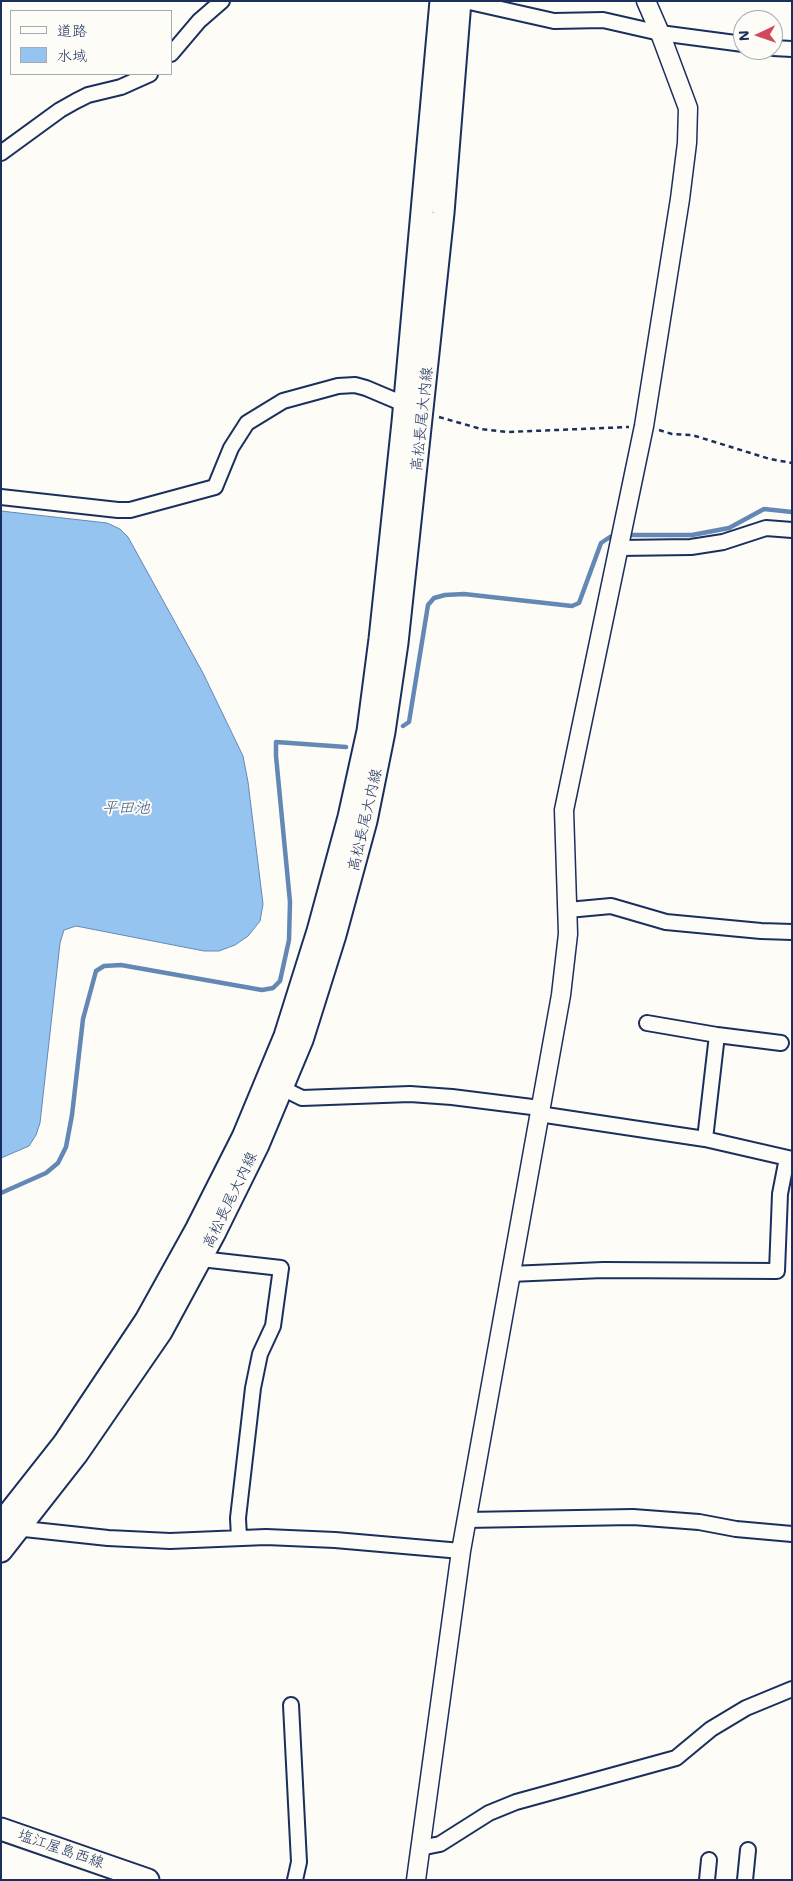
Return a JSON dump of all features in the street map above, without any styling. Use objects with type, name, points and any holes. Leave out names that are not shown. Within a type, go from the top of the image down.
[{"type":"main road","name":"高松長尾大内線","points":[[8,1527],[78,1454],[161,1332],[201,1259],[258,1145],[302,1040],[335,935],[368,812],[384,732],[397,643],[415,409],[441,1]]},
{"type":"main road","name":"高松長尾大内線","points":[[1,1551],[8,1527],[146,1320],[197,1228],[243,1137],[285,1036],[318,932],[349,817],[368,731],[443,213],[460,1]]},
{"type":"main road","name":"塩江屋島西線","points":[[1,1828],[148,1880]]},
{"type":"street","points":[[172,53],[199,21],[222,1]]},
{"type":"street","points":[[464,1],[554,21],[604,20],[660,33],[733,43]]},
{"type":"street","points":[[416,1880],[460,1551],[561,995],[568,934],[564,810],[644,426],[680,199],[688,108],[646,1]]},
{"type":"street","points":[[1,153],[60,110],[76,101],[121,87],[148,75]]},
{"type":"street","points":[[1,496],[130,510],[215,487],[231,448],[247,423],[283,401],[338,386],[355,385],[415,409]]},
{"type":"street","points":[[618,548],[691,547],[723,542],[766,528],[792,530]]},
{"type":"street","points":[[568,910],[611,906],[666,922],[792,932]]},
{"type":"street","points":[[647,1023],[717,1035],[781,1043]]},
{"type":"street","points":[[706,1139],[717,1035]]},
{"type":"street","points":[[282,1088],[302,1098],[410,1094],[452,1097],[706,1139],[789,1158],[780,1194],[777,1271],[603,1270],[510,1274]]},
{"type":"street","points":[[201,1259],[281,1268],[273,1326],[260,1354],[253,1388],[238,1518],[239,1538]]},
{"type":"street","points":[[466,1520],[633,1517],[699,1522],[736,1529],[792,1534]]},
{"type":"street","points":[[8,1527],[108,1538],[170,1541],[266,1537],[335,1540],[460,1551]]},
{"type":"street","points":[[420,1848],[440,1844],[489,1813],[516,1802],[676,1758],[711,1729],[746,1708],[792,1689]]},
{"type":"street","points":[[291,1705],[299,1862],[295,1880]]},
{"type":"street","points":[[744,1880],[748,1850]]},
{"type":"street","points":[[707,1880],[708,1860]]},
{"type":"path","points":[[415,409],[481,429],[508,432],[644,426],[672,434],[692,435],[770,459],[792,463]]},
{"type":"water","name":"平田池","points":[[1,511],[107,523],[120,529],[128,537],[203,673],[243,756],[263,904],[260,921],[248,936],[235,945],[219,951],[204,951],[76,926],[64,930],[60,943],[40,1123],[36,1135],[29,1146],[1,1158]]},
{"type":"waterway","points":[[626,535],[692,535],[729,528],[764,509],[792,512]]},
{"type":"waterway","points":[[403,726],[409,722],[428,605],[434,598],[445,595],[464,594],[572,606],[579,603],[601,543],[610,537],[616,536]]},
{"type":"waterway","points":[[1,1193],[46,1173],[58,1163],[66,1147],[72,1115],[83,1019],[96,971],[104,966],[121,965],[262,990],[273,988],[280,981],[289,940],[290,902],[276,742],[346,747]]}]
